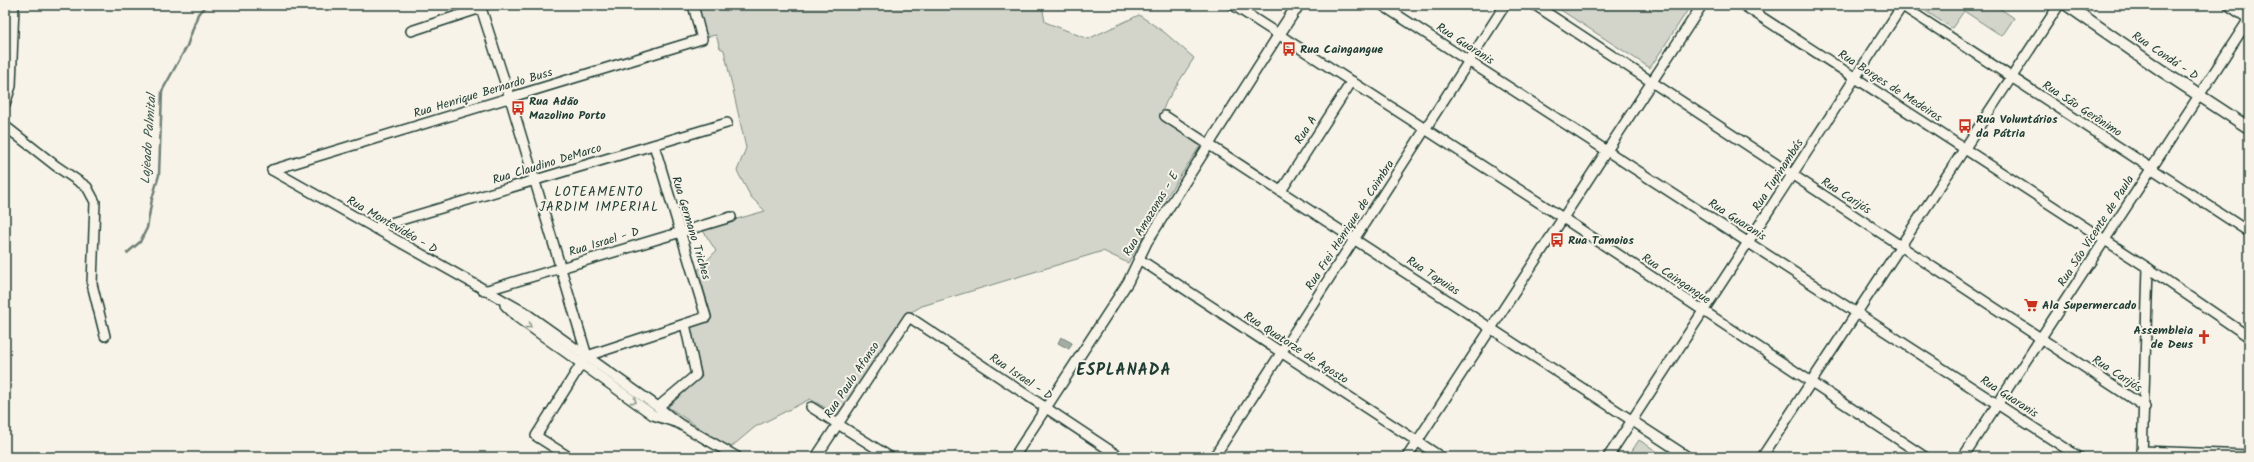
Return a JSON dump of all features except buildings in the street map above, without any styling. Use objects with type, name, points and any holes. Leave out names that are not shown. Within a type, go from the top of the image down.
[{"type":"street","points":[[5,104],[11,86],[14,5]]},
{"type":"street","name":"Rua Henrique Bernardo Buss","points":[[272,170],[702,39],[693,5]]},
{"type":"street","name":"Rua Caingangue","points":[[1232,5],[1280,34],[1563,218],[1703,312],[1925,457]]},
{"type":"street","name":"Rua Amazonas - E","points":[[1014,457],[1128,282],[1147,242],[1298,5]]},
{"type":"street","name":"Rua Guaranis","points":[[1382,5],[1608,150],[2079,457]]},
{"type":"street","name":"Rua Frei Henrique de Coimbra","points":[[1214,457],[1506,5]]},
{"type":"street","name":"Rua Carijós","points":[[1535,5],[2145,407]]},
{"type":"street","points":[[1407,457],[1702,5]]},
{"type":"street","name":"Rua Borges de Medeiros","points":[[1743,5],[2148,268],[2249,337]]},
{"type":"street","name":"Rua Tupinambás","points":[[1608,457],[1856,79],[1902,5]]},
{"type":"street","name":"Rua São Gerônimo","points":[[1902,5],[2249,232]]},
{"type":"street","points":[[1762,457],[2059,5]]},
{"type":"street","name":"Rua Condá - D","points":[[2067,5],[2249,128]]},
{"type":"street","points":[[2228,5],[2249,19]]},
{"type":"street","points":[[411,31],[480,7],[510,98],[560,268],[584,359]]},
{"type":"street","name":"Rua São Vicente de Paula","points":[[1963,457],[2249,19]]},
{"type":"street","name":"Rua A","points":[[1280,191],[1352,81]]},
{"type":"street","name":"Rua Tapuias","points":[[1165,116],[1688,457]]},
{"type":"street","name":"Rua Claudino DeMarco","points":[[374,228],[727,123]]},
{"type":"street","points":[[5,126],[87,187],[95,202],[92,284],[105,336]]},
{"type":"street","name":"Rua Germano Triches","points":[[654,145],[679,233],[706,317],[685,324]]},
{"type":"street","name":"Rua Montevidéo - D","points":[[272,170],[484,291],[524,312],[550,329],[584,359],[653,415],[678,423]]},
{"type":"street","name":"Rua Israel - D","points":[[484,291],[732,217]]},
{"type":"street","name":"Rua Quatorze de Agosto","points":[[1139,259],[1441,457]]},
{"type":"street","points":[[2148,268],[2145,407],[2142,454],[2249,455]]},
{"type":"street","name":"Rua Montevidéo - D","points":[[500,300],[518,318],[544,337],[584,359],[658,407],[678,423],[737,457]]},
{"type":"street","name":"Rua Israel - D","points":[[909,317],[1120,457]]},
{"type":"street","name":"Rua Paulo Afonso","points":[[816,457],[909,317]]},
{"type":"street","points":[[569,457],[536,436],[584,359],[685,324],[696,375],[658,407]]},
{"type":"street","points":[[544,337],[550,329]]},
{"type":"street","points":[[811,407],[890,457]]},
{"type":"shaded area","points":[[697,5],[1042,5],[1045,22],[1088,39],[1139,15],[1164,32],[1194,58],[1166,102],[1160,117],[1200,146],[1161,205],[1128,263],[1103,251],[922,306],[906,315],[838,415],[810,399],[755,427],[730,448],[668,407],[702,376],[690,326],[712,318],[698,270],[716,251],[702,229],[765,211],[751,197],[737,171],[746,148],[724,50],[720,48],[716,35],[705,37]]},
{"type":"shaded area","points":[[1553,5],[1691,5],[1650,68]]},
{"type":"shaded area","points":[[1916,5],[1995,5],[2014,18],[2002,36],[1964,11],[1952,28]]},
{"type":"shaded area","points":[[1061,337],[1072,343],[1069,349],[1058,343]]},
{"type":"shaded area","points":[[1639,440],[1666,457],[1628,457]]},
{"type":"waterway","name":"Lajeado Palmital","points":[[127,253],[140,242],[147,228],[152,199],[159,175],[162,91],[187,46],[198,14],[207,5]]},
{"type":"place","name":"Rua Caingangue","points":[[1289,49]]},
{"type":"place","name":"Rua Adão Mazolino Porto","points":[[518,108]]},
{"type":"place","name":"Rua Voluntários da Pátria","points":[[1965,126]]},
{"type":"place","name":"Rua Tamoios","points":[[1557,240]]},
{"type":"place","name":"Ala Supermercado","points":[[2031,305]]},
{"type":"place","name":"Assembleia de Deus","points":[[2204,337]]},
{"type":"district","name":"LOTEAMENTO JARDIM IMPERIAL","points":[[599,200]]},
{"type":"district","name":"ESPLANADA","points":[[1124,370]]}]
